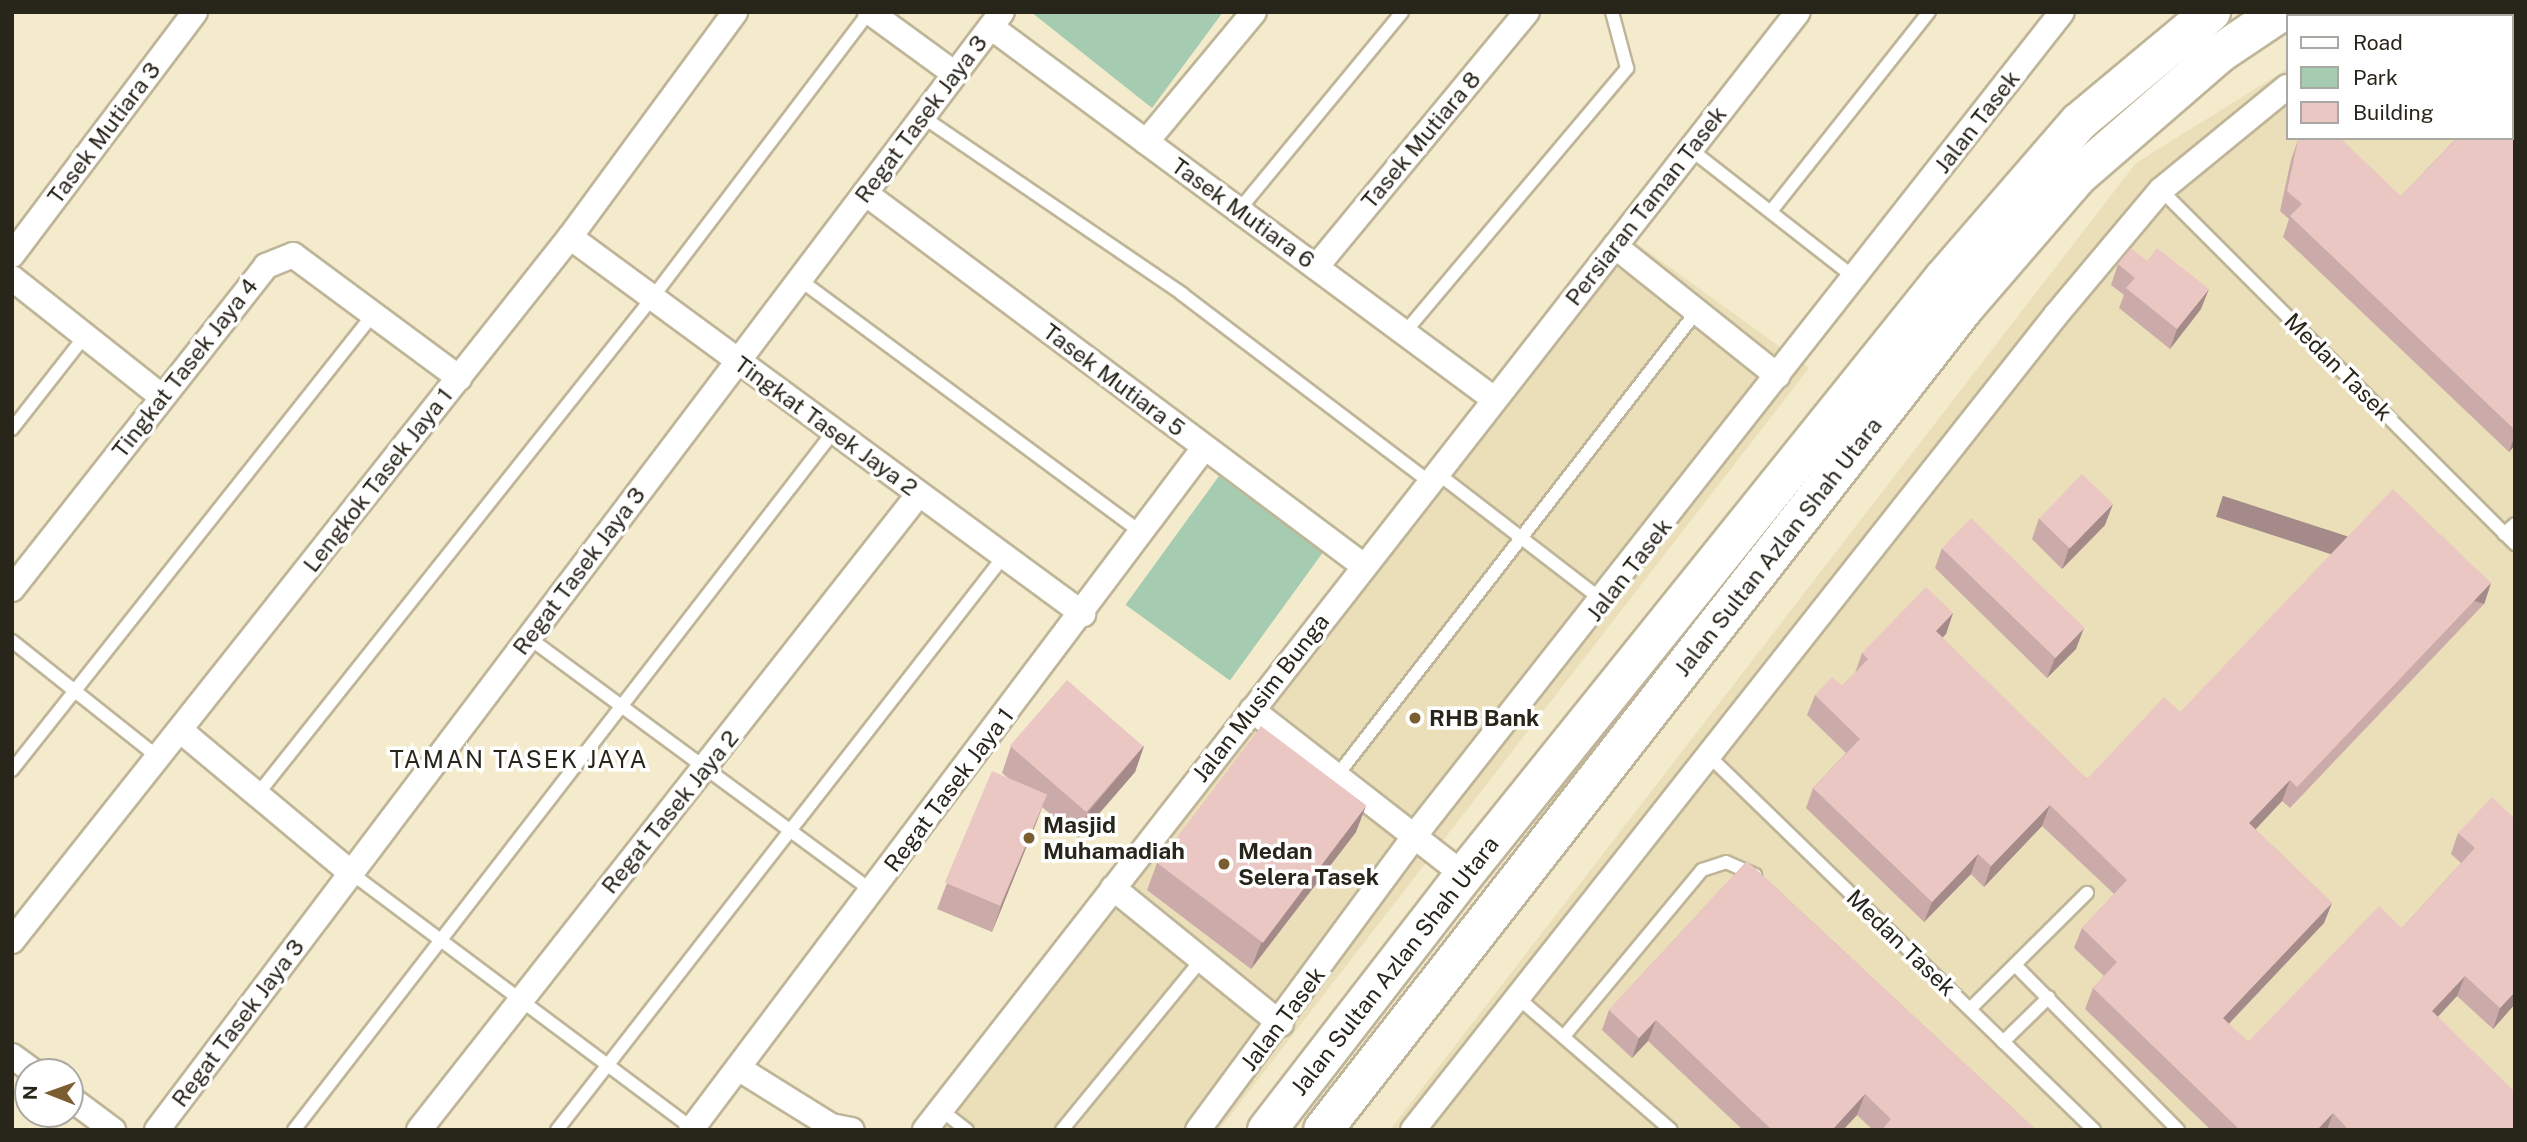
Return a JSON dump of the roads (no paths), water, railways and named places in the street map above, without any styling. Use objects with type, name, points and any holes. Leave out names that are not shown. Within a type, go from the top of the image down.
[{"type":"main road","name":"Jalan Sultan Azlan Shah Utara","points":[[1267,1130],[1997,216],[2079,122],[2211,12]]},
{"type":"main road","name":"Jalan Sultan Azlan Shah Utara","points":[[1323,1130],[1964,308],[2078,176],[2220,53],[2281,12]]},
{"type":"main road","points":[[1464,952],[1481,912],[1473,870],[1501,873],[1561,807],[1579,804]]},
{"type":"street","name":"Tasek Mutiara 3","points":[[12,255],[195,12]]},
{"type":"street","name":"Lengkok Tasek Jaya 1","points":[[12,942],[570,237],[735,12]]},
{"type":"street","points":[[869,12],[955,74]]},
{"type":"street","points":[[1146,142],[1254,12]]},
{"type":"street","name":"Tasek Mutiara 8","points":[[1316,267],[1527,12]]},
{"type":"street","name":"Jalan Tasek","points":[[1198,1130],[1281,1024],[1414,829],[1605,602],[2062,12]]},
{"type":"street","name":"Persiaran Taman Tasek","points":[[1494,399],[1690,149],[1783,18]]},
{"type":"street","name":"Regat Tasek Jaya 3","points":[[157,1130],[996,20]]},
{"type":"street","name":"Tasek Mutiara 6","points":[[996,20],[1146,142],[1494,399]]},
{"type":"street","points":[[1413,1130],[2161,190],[2286,88]]},
{"type":"street","name":"Tasek Mutiara 5","points":[[865,193],[1364,566]]},
{"type":"street","name":"Tingkat Tasek Jaya 2","points":[[570,237],[1083,614]]},
{"type":"street","points":[[1615,246],[1778,376]]},
{"type":"street","name":"Tingkat Tasek Jaya 4","points":[[12,589],[161,396],[266,266],[293,255],[376,311],[458,378]]},
{"type":"street","points":[[12,278],[161,396]]},
{"type":"street","name":"Jalan Musim Bunga","points":[[925,1130],[1494,399]]},
{"type":"street","name":"Regat Tasek Jaya 1","points":[[691,1129],[1083,614],[1204,449]]},
{"type":"street","name":"Regat Tasek Jaya 2","points":[[419,1130],[919,494]]},
{"type":"street","points":[[1252,709],[1473,870]]},
{"type":"street","points":[[180,730],[351,873]]},
{"type":"street","points":[[1113,888],[1281,1024]]},
{"type":"street","points":[[738,1068],[831,1126],[852,1130]]},
{"type":"street","points":[[84,1108],[113,1130]]},
{"type":"lane","points":[[257,795],[652,298],[869,12]]},
{"type":"lane","points":[[1239,210],[1402,12]]},
{"type":"lane","points":[[1405,332],[1627,68],[1612,12]]},
{"type":"lane","points":[[1772,209],[1929,12]]},
{"type":"lane","points":[[923,117],[1182,294],[1433,477],[1523,538],[1605,602]]},
{"type":"lane","points":[[1690,149],[1772,209],[1855,278]]},
{"type":"lane","name":"Medan Tasek","points":[[2161,190],[2515,544]]},
{"type":"lane","points":[[800,280],[1142,533]]},
{"type":"lane","points":[[12,770],[376,311]]},
{"type":"lane","points":[[1339,773],[1697,311]]},
{"type":"lane","points":[[12,429],[85,336]]},
{"type":"lane","points":[[294,1130],[442,941],[619,704],[834,431]]},
{"type":"lane","points":[[2504,534],[2515,524]]},
{"type":"lane","points":[[557,1130],[1004,556]]},
{"type":"lane","points":[[529,638],[872,891]]},
{"type":"lane","points":[[12,641],[158,757]]},
{"type":"lane","name":"Medan Tasek","points":[[1709,755],[2094,1130]]},
{"type":"lane","points":[[1565,1035],[1702,870],[1726,862],[1752,872],[1772,890]]},
{"type":"lane","points":[[351,873],[691,1129]]},
{"type":"lane","points":[[1970,1009],[2087,893]]},
{"type":"lane","points":[[1062,1130],[1201,960]]},
{"type":"lane","points":[[2015,965],[2178,1130]]},
{"type":"lane","points":[[1517,997],[1565,1035],[1671,1130]]},
{"type":"lane","points":[[2003,1042],[2049,997]]},
{"type":"lane","points":[[941,1110],[967,1130]]},
{"type":"place","name":"RHB Bank","points":[[1415,718]]},
{"type":"place","name":"Masjid Muhamadiah","points":[[1029,838]]},
{"type":"place","name":"Medan Selera Tasek","points":[[1224,864]]},
{"type":"district","name":"TAMAN TASEK JAYA","points":[[519,760]]}]
